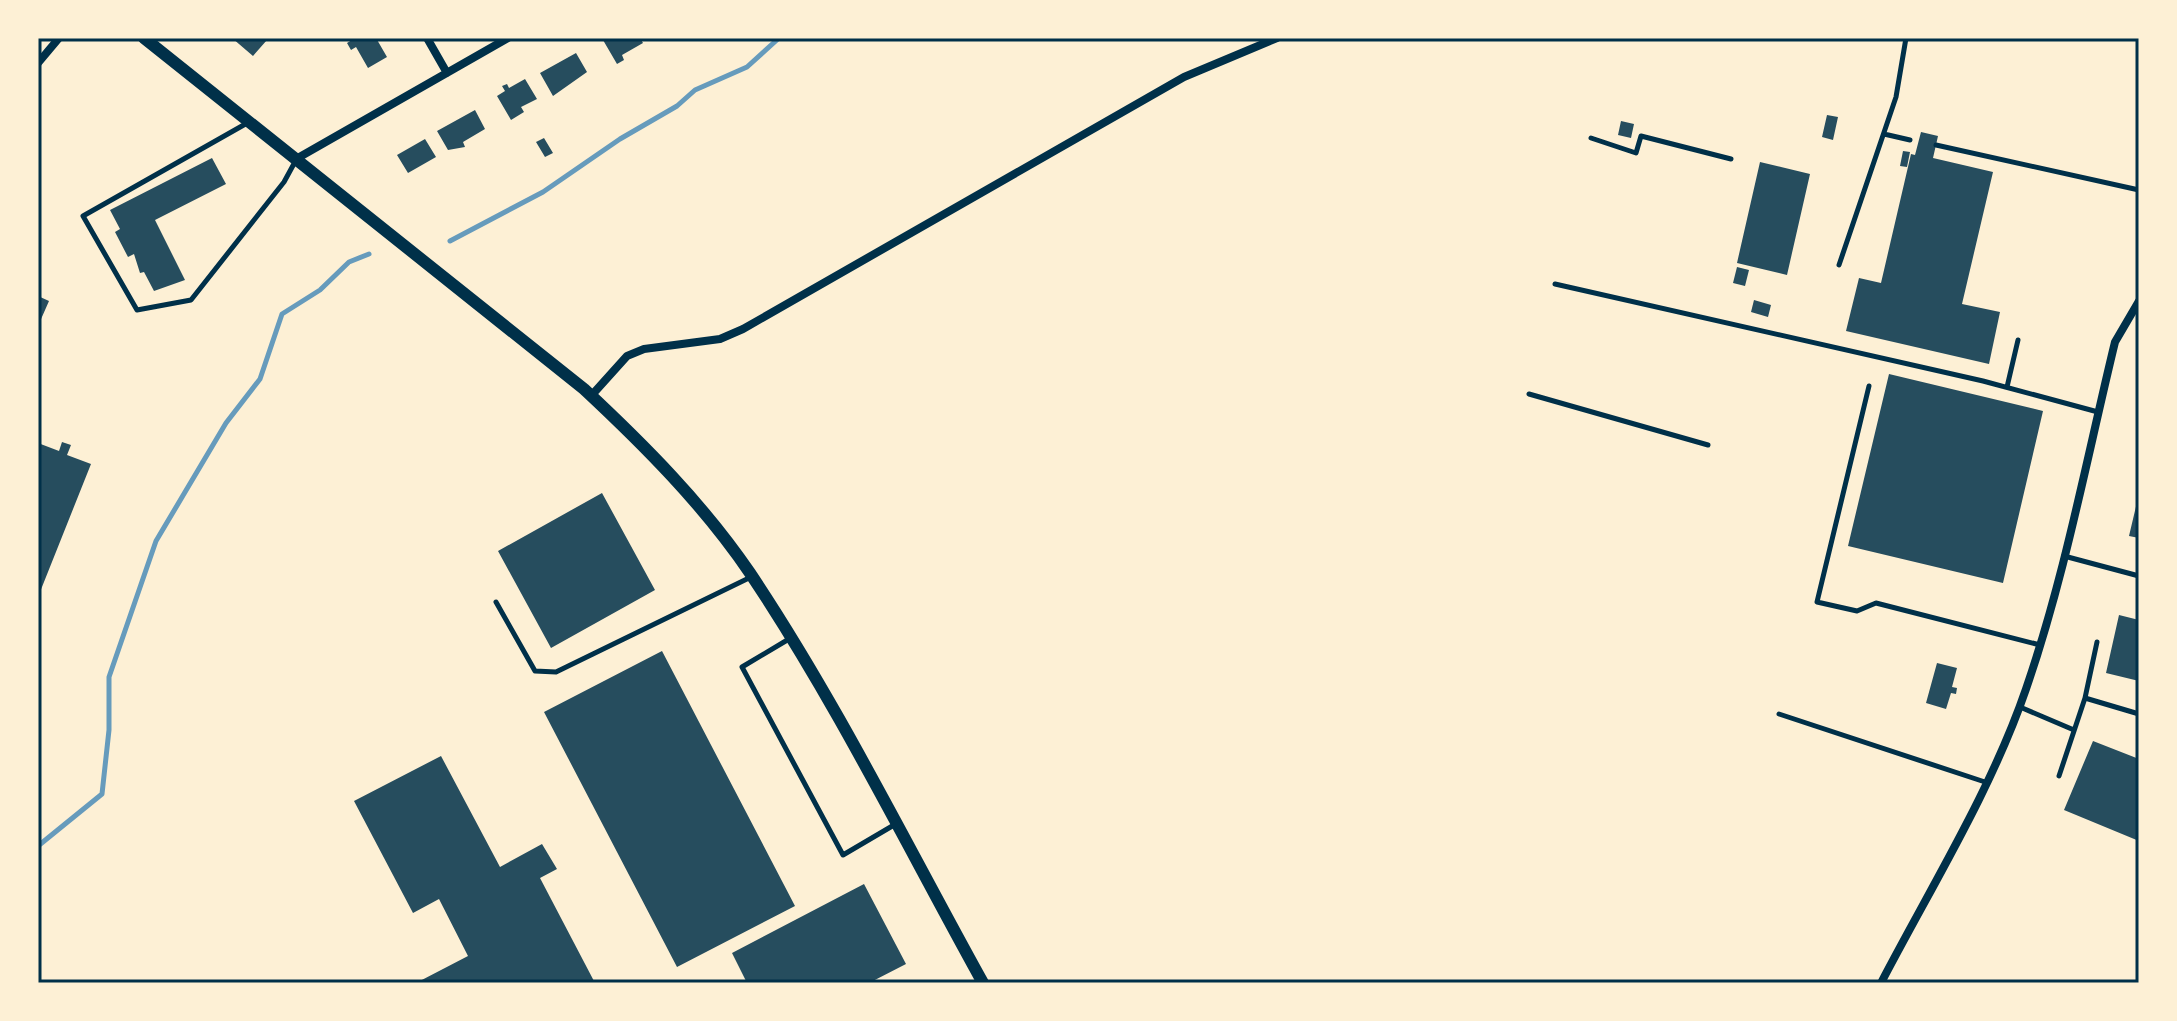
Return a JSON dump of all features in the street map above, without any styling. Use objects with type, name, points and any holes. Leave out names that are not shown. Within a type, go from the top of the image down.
[{"type":"street","points":[[38,63],[59,38]]},
{"type":"street","points":[[144,38],[591,396],[644,445],[701,509],[752,577],[791,637],[983,983]]},
{"type":"street","points":[[427,38],[447,73]]},
{"type":"street","points":[[296,159],[508,38]]},
{"type":"street","points":[[591,396],[627,356],[644,349],[708,342],[743,329],[1184,77],[1277,38]]},
{"type":"street","points":[[1881,983],[1985,782],[2019,706],[2040,645],[2115,342],[2139,301]]},
{"type":"lane","points":[[1839,265],[1896,97],[1906,38]]},
{"type":"lane","points":[[249,122],[83,216],[137,310],[191,300],[284,182],[296,159]]},
{"type":"lane","points":[[1884,134],[1910,140]]},
{"type":"lane","points":[[1591,138],[1636,153],[1641,136],[1731,159]]},
{"type":"lane","points":[[1936,145],[2139,190]]},
{"type":"lane","points":[[1555,284],[2007,387],[2098,412]]},
{"type":"lane","points":[[2007,387],[2018,340]]},
{"type":"lane","points":[[1869,386],[1817,602],[1857,611],[1876,603],[2040,645]]},
{"type":"lane","points":[[1529,394],[1708,445]]},
{"type":"lane","points":[[2063,556],[2139,576]]},
{"type":"lane","points":[[496,602],[535,671],[547,673],[556,672],[752,577]]},
{"type":"lane","points":[[791,637],[742,667],[843,855],[895,825]]},
{"type":"lane","points":[[2059,776],[2085,698],[2097,642]]},
{"type":"lane","points":[[2085,698],[2139,714]]},
{"type":"lane","points":[[2019,706],[2074,730]]},
{"type":"lane","points":[[1779,714],[1985,782]]},
{"type":"building","points":[[232,38],[265,38],[267,40],[253,56]]},
{"type":"building","points":[[355,38],[376,38],[387,57],[368,68],[356,47],[351,50],[347,43]]},
{"type":"building","points":[[640,38],[643,43],[622,55],[624,60],[617,64],[603,40]]},
{"type":"building","points":[[576,53],[587,72],[553,96],[540,73]]},
{"type":"building","points":[[525,79],[537,99],[521,107],[524,112],[511,120],[497,96],[505,91],[502,86],[507,84],[509,88]]},
{"type":"building","points":[[475,110],[485,129],[463,142],[465,147],[448,150],[437,131]]},
{"type":"building","points":[[1827,115],[1838,117],[1833,140],[1822,137]]},
{"type":"building","points":[[1621,121],[1634,124],[1631,138],[1618,135]]},
{"type":"building","points":[[1921,132],[1938,136],[1933,158],[1993,172],[1962,304],[2000,312],[1989,364],[1846,331],[1859,278],[1881,283],[1911,154],[1915,155]]},
{"type":"building","points":[[544,138],[553,153],[545,157],[536,142]]},
{"type":"building","points":[[425,139],[436,157],[408,173],[397,155]]},
{"type":"building","points":[[1903,151],[1910,152],[1907,167],[1900,166]]},
{"type":"building","points":[[212,158],[226,184],[155,220],[185,280],[154,291],[144,272],[140,273],[134,254],[128,257],[115,232],[120,229],[110,210]]},
{"type":"building","points":[[1760,162],[1810,174],[1787,275],[1737,263]]},
{"type":"building","points":[[1737,267],[1749,270],[1745,286],[1733,283]]},
{"type":"building","points":[[38,296],[49,301],[38,326]]},
{"type":"building","points":[[1754,300],[1771,305],[1768,317],[1751,312]]},
{"type":"building","points":[[1889,374],[2043,411],[2003,583],[1848,546]]},
{"type":"building","points":[[62,442],[71,445],[67,455],[91,464],[38,597],[38,443],[59,451]]},
{"type":"building","points":[[602,493],[655,590],[551,648],[498,551]]},
{"type":"building","points":[[2139,499],[2139,538],[2129,536]]},
{"type":"building","points":[[2119,615],[2139,620],[2139,681],[2106,673]]},
{"type":"building","points":[[662,651],[795,906],[677,967],[544,712]]},
{"type":"building","points":[[1937,663],[1957,668],[1952,687],[1957,688],[1956,694],[1951,693],[1946,709],[1926,703]]},
{"type":"building","points":[[2093,741],[2139,759],[2139,841],[2064,810]]},
{"type":"building","points":[[441,756],[500,867],[542,844],[557,869],[540,878],[595,983],[416,983],[468,956],[439,899],[413,913],[354,801]]},
{"type":"building","points":[[864,884],[906,964],[869,983],[747,983],[732,953]]},
{"type":"waterway","points":[[450,241],[543,192],[620,139],[677,106],[695,90],[747,67],[779,38]]},
{"type":"waterway","points":[[38,846],[102,794],[109,730],[109,677],[156,541],[226,423],[260,379],[282,314],[320,290],[349,262],[369,254]]}]
